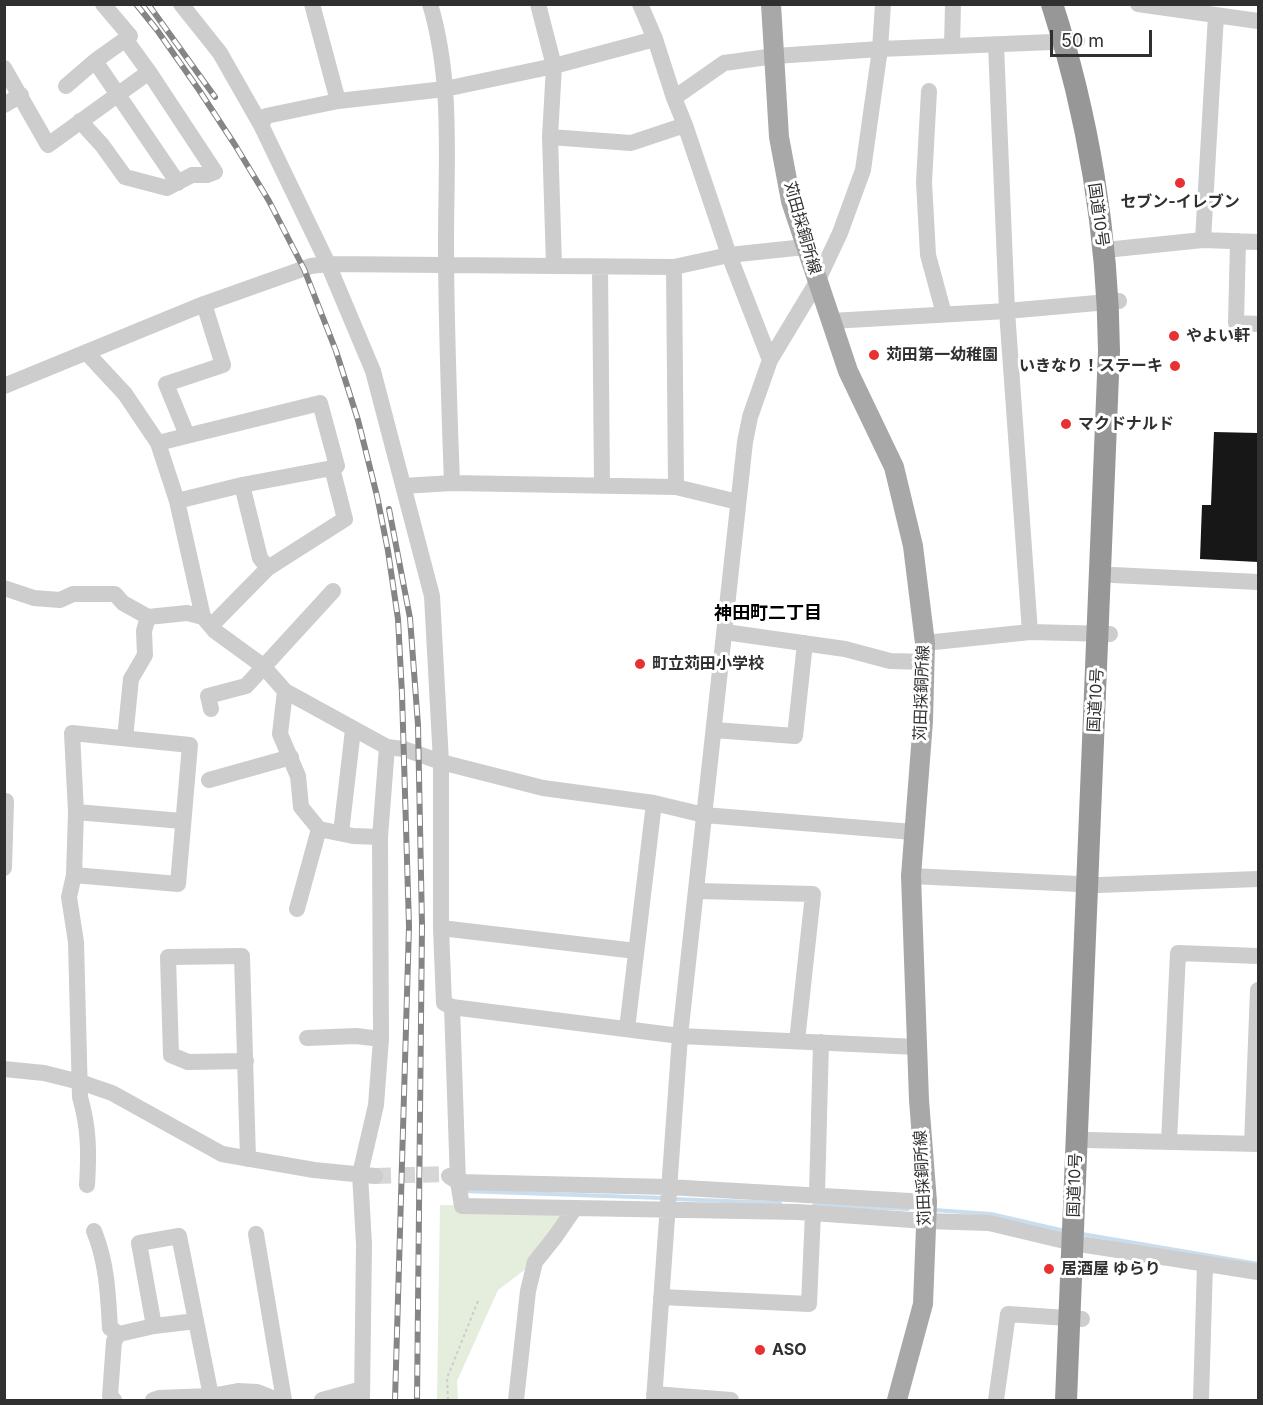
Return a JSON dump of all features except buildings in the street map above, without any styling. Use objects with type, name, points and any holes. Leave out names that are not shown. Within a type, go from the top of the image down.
[{"type":"highway","name":"国道10号","points":[[1052,4],[1071,41],[1107,176],[1115,249],[1107,423],[1104,634],[1076,1319],[1078,1401]]},
{"type":"highway","name":"国道10号","points":[[1066,4],[1114,302],[1120,433],[1113,575],[1104,634]]},
{"type":"highway","name":"国道10号","points":[[1079,1243],[1088,1140],[1095,1007],[1093,885]]},
{"type":"highway","name":"国道10号","points":[[1066,1401],[1076,1319]]},
{"type":"main road","name":"苅田採銅所線","points":[[771,4],[776,56],[779,137],[791,201],[848,371],[894,468],[913,546],[925,652],[911,876],[917,1047],[927,1202],[923,1304],[897,1401]]},
{"type":"street","points":[[66,86],[95,61],[130,36],[103,4]]},
{"type":"street","points":[[181,4],[220,53],[261,125],[328,264],[374,371],[432,596],[441,762],[441,928],[444,1003],[452,1007],[680,1036],[917,1047]]},
{"type":"street","points":[[312,4],[338,101]]},
{"type":"street","points":[[430,4],[435,20],[445,89],[446,264],[452,483]]},
{"type":"street","points":[[538,4],[554,66],[550,137],[554,265]]},
{"type":"street","points":[[640,4],[656,39],[674,98],[729,255],[770,360]]},
{"type":"street","points":[[731,1401],[654,1397],[680,1036],[738,502],[750,417],[770,360],[817,282],[840,233],[863,170],[880,49],[883,4]]},
{"type":"street","points":[[952,4],[952,46]]},
{"type":"street","points":[[1138,4],[1192,8],[1216,15],[1258,21]]},
{"type":"street","points":[[1203,240],[1216,15]]},
{"type":"street","points":[[81,121],[125,177],[167,188],[192,175],[207,175],[215,172],[125,39]]},
{"type":"street","points":[[261,125],[266,116],[338,101],[445,89],[554,66],[656,39]]},
{"type":"street","points":[[674,98],[724,63],[776,56],[880,49],[1071,41]]},
{"type":"street","points":[[996,45],[1007,311],[1030,632]]},
{"type":"street","points":[[95,61],[178,183]]},
{"type":"street","points":[[4,68],[48,145],[149,72]]},
{"type":"street","points":[[929,92],[924,182],[928,255],[944,314]]},
{"type":"street","points":[[4,105],[21,95]]},
{"type":"street","points":[[550,137],[631,142],[685,125]]},
{"type":"street","points":[[1115,249],[1203,240],[1258,242]]},
{"type":"street","points":[[1238,242],[1236,322],[1258,324]]},
{"type":"street","points":[[4,386],[204,304],[311,266],[446,264],[674,267],[729,255],[805,247]]},
{"type":"street","points":[[600,267],[602,486]]},
{"type":"street","points":[[674,267],[676,487]]},
{"type":"street","points":[[831,321],[1007,311],[1114,302]]},
{"type":"street","points":[[187,435],[166,384],[224,365],[204,304]]},
{"type":"street","points":[[86,352],[125,394],[158,442],[177,501],[207,621]]},
{"type":"street","points":[[158,442],[320,403],[337,466],[177,501]]},
{"type":"street","points":[[207,621],[268,568],[345,519],[332,468]]},
{"type":"street","points":[[403,486],[452,483],[676,487],[738,502]]},
{"type":"street","points":[[242,485],[260,558],[268,568]]},
{"type":"street","points":[[1113,575],[1258,582]]},
{"type":"street","points":[[4,588],[34,598],[60,600],[73,594],[115,594],[123,603],[148,617],[187,613],[207,621],[263,666],[285,691],[387,747],[404,749],[441,762],[543,789],[654,803],[704,815],[913,832]]},
{"type":"street","points":[[211,709],[208,696],[246,686],[333,591]]},
{"type":"street","points":[[125,738],[132,679],[145,655],[144,631],[148,617]]},
{"type":"street","points":[[725,632],[845,649],[890,661],[1030,632],[1104,634]]},
{"type":"street","points":[[714,730],[795,736],[805,643]]},
{"type":"street","points":[[285,691],[280,734],[298,776],[301,807],[319,829],[353,836],[380,837]]},
{"type":"street","points":[[341,833],[353,730]]},
{"type":"street","points":[[74,875],[178,884],[190,745],[72,733],[76,812],[74,875],[69,897],[76,942],[80,1097],[86,1117],[89,1145],[87,1185]]},
{"type":"street","points":[[322,1401],[362,1395],[367,1175],[381,1039],[380,837],[387,747]]},
{"type":"street","points":[[209,780],[291,757]]},
{"type":"street","points":[[4,868],[6,801]]},
{"type":"street","points":[[627,1029],[654,803]]},
{"type":"street","points":[[76,812],[182,821]]},
{"type":"street","points":[[297,909],[319,829]]},
{"type":"street","points":[[911,876],[1093,885],[1258,879]]},
{"type":"street","points":[[697,891],[813,894],[797,1041]]},
{"type":"street","points":[[441,928],[636,951]]},
{"type":"street","points":[[1169,1142],[1178,953],[1258,956]]},
{"type":"street","points":[[246,1061],[188,1062],[171,1055],[168,957],[242,956],[246,1061],[248,1159]]},
{"type":"street","points":[[1088,1140],[1255,1144],[1258,990]]},
{"type":"street","points":[[452,1007],[452,1178],[462,1206],[813,1213],[989,1223],[1079,1243],[1258,1272]]},
{"type":"street","points":[[307,1038],[356,1036],[381,1039]]},
{"type":"street","points":[[817,1194],[821,1042]]},
{"type":"street","points":[[4,1069],[44,1073],[81,1082],[112,1093],[222,1154],[367,1175]]},
{"type":"street","points":[[452,1178],[817,1194],[927,1202]]},
{"type":"street","points":[[516,1401],[528,1291],[535,1262],[575,1208]]},
{"type":"street","points":[[661,1297],[809,1304],[813,1213]]},
{"type":"street","points":[[94,1232],[102,1250],[107,1281],[110,1328],[119,1334]]},
{"type":"street","points":[[256,1234],[284,1401]]},
{"type":"street","points":[[154,1326],[139,1243],[179,1236],[211,1396]]},
{"type":"street","points":[[1201,1401],[1205,1264]]},
{"type":"street","points":[[996,1401],[1008,1314],[1076,1319]]},
{"type":"street","points":[[114,1401],[111,1396],[113,1352],[114,1341],[119,1334],[154,1326],[196,1321]]},
{"type":"street","points":[[153,1401],[159,1398],[211,1396],[238,1391],[257,1392],[277,1401]]},
{"type":"path","points":[[447,1401],[447,1378],[478,1301]]},
{"type":"green space","points":[[440,1205],[575,1208],[535,1262],[498,1290],[457,1381],[458,1400],[437,1400]]},
{"type":"waterway","points":[[463,1191],[663,1198]]},
{"type":"waterway","points":[[673,1199],[780,1203]]},
{"type":"waterway","points":[[814,1205],[908,1209]]},
{"type":"waterway","points":[[934,1210],[991,1214],[1065,1231]]},
{"type":"waterway","points":[[1082,1234],[1258,1264]]},
{"type":"tunnel","points":[[375,1176],[446,1174]]},
{"type":"railway","points":[[136,4],[157,30],[235,145],[269,201],[304,269],[336,351],[358,420],[388,551],[398,619],[409,926],[395,1400]]},
{"type":"railway","points":[[148,4],[215,97]]},
{"type":"railway","points":[[389,509],[410,618],[418,725],[422,925],[417,1400]]},
{"type":"place","name":"セブン-イレブン","points":[[1180,183]]},
{"type":"place","name":"やよい軒","points":[[1174,336]]},
{"type":"place","name":"苅田第一幼稚園","points":[[874,355]]},
{"type":"place","name":"いきなり！ステーキ","points":[[1175,366]]},
{"type":"place","name":"マクドナルド","points":[[1066,424]]},
{"type":"place","name":"町立苅田小学校","points":[[640,664]]},
{"type":"place","name":"居酒屋 ゆらり","points":[[1049,1269]]},
{"type":"place","name":"ASO","points":[[760,1350]]},
{"type":"district","name":"神田町二丁目","points":[[768,614]]}]
